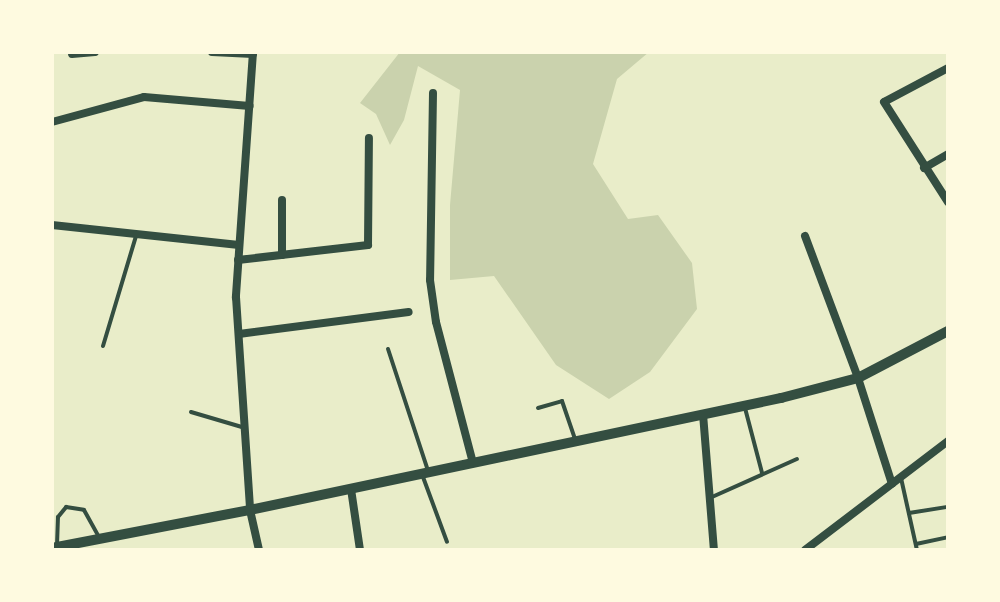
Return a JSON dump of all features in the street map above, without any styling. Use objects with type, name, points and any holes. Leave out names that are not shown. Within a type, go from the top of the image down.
[{"type":"street","points":[[72,54],[95,52]]},
{"type":"street","points":[[212,52],[253,53],[236,297],[250,510],[259,550]]},
{"type":"street","points":[[948,68],[884,102],[948,202]]},
{"type":"street","points":[[433,93],[430,280],[436,322],[473,463]]},
{"type":"street","points":[[52,122],[144,97],[250,106]]},
{"type":"street","points":[[238,260],[368,245],[369,138]]},
{"type":"street","points":[[924,168],[948,154]]},
{"type":"street","points":[[282,200],[282,255]]},
{"type":"street","points":[[52,225],[239,245]]},
{"type":"street","points":[[805,236],[858,378],[892,484]]},
{"type":"street","points":[[239,334],[409,312]]},
{"type":"street","points":[[54,548],[83,546],[100,539],[744,406],[858,378],[948,331]]},
{"type":"street","points":[[703,414],[714,550]]},
{"type":"street","points":[[805,550],[948,441]]},
{"type":"street","points":[[351,489],[360,550]]},
{"type":"lane","points":[[103,346],[137,234]]},
{"type":"lane","points":[[388,349],[447,542]]},
{"type":"lane","points":[[538,408],[562,401],[576,441]]},
{"type":"lane","points":[[744,406],[762,473]]},
{"type":"lane","points":[[191,412],[245,427]]},
{"type":"lane","points":[[710,498],[797,459]]},
{"type":"lane","points":[[901,477],[917,547],[948,537]]},
{"type":"lane","points":[[54,548],[58,517],[66,507],[84,510],[100,539]]},
{"type":"lane","points":[[909,513],[948,507]]},
{"type":"green space","points":[[400,52],[649,52],[617,79],[593,164],[628,219],[658,215],[692,263],[697,309],[650,372],[609,399],[556,365],[494,276],[450,280],[450,205],[460,90],[418,66],[404,120],[390,145],[376,114],[360,103]]}]
